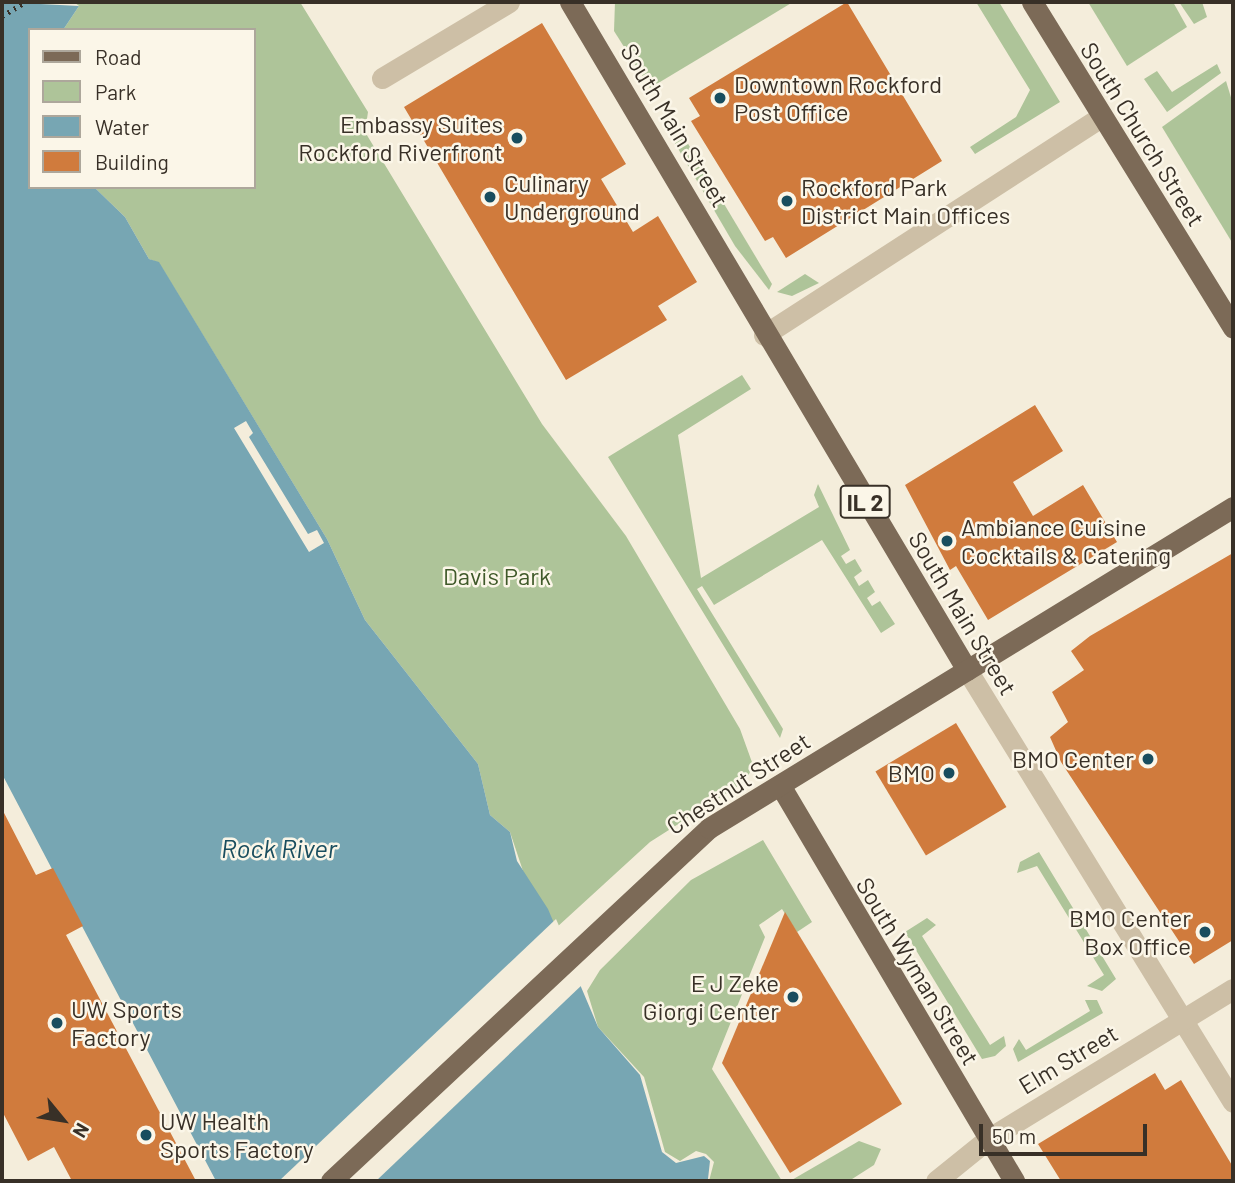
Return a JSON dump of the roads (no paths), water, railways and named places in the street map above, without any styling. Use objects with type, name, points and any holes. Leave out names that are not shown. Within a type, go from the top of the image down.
[{"type":"main road","name":"South Main Street","points":[[570,2],[764,335],[967,670]]},
{"type":"main road","name":"South Church Street","points":[[1032,2],[1233,328]]},
{"type":"main road","name":"Chestnut Street","points":[[331,1181],[669,859],[780,785],[1233,507]]},
{"type":"main road","name":"South Wyman Street","points":[[780,785],[1014,1181]]},
{"type":"street","points":[[382,78],[509,2]]},
{"type":"street","points":[[764,335],[1101,117]]},
{"type":"street","name":"South Main Street","points":[[967,670],[1233,1102]]},
{"type":"street","name":"Elm Street","points":[[936,1181],[988,1139],[1233,989]]},
{"type":"water","name":"Rock River","points":[[2,2],[79,6],[64,28],[28,28],[28,189],[96,189],[125,217],[149,259],[159,262],[327,539],[365,620],[478,764],[490,815],[510,832],[517,861],[548,909],[598,1027],[640,1075],[662,1152],[676,1163],[704,1156],[710,1161],[708,1179],[216,1181],[2,774]]},
{"type":"railway","points":[[2,16],[25,2]]},
{"type":"place","name":"Downtown Rockford Post Office","points":[[720,98]]},
{"type":"place","name":"Embassy Suites Rockford Riverfront","points":[[517,138]]},
{"type":"place","name":"Culinary Underground","points":[[490,197]]},
{"type":"place","name":"Rockford Park District Main Offices","points":[[787,201]]},
{"type":"place","name":"Ambiance Cuisine Cocktails & Catering","points":[[947,541]]},
{"type":"place","name":"BMO Center","points":[[1148,759]]},
{"type":"place","name":"BMO","points":[[949,773]]},
{"type":"place","name":"BMO Center Box Office","points":[[1205,932]]},
{"type":"place","name":"E J Zeke Giorgi Center","points":[[793,997]]},
{"type":"place","name":"UW Sports Factory","points":[[57,1023]]},
{"type":"place","name":"UW Health Sports Factory","points":[[146,1135]]},
{"type":"park label","name":"Davis Park","points":[[497,576]]}]
